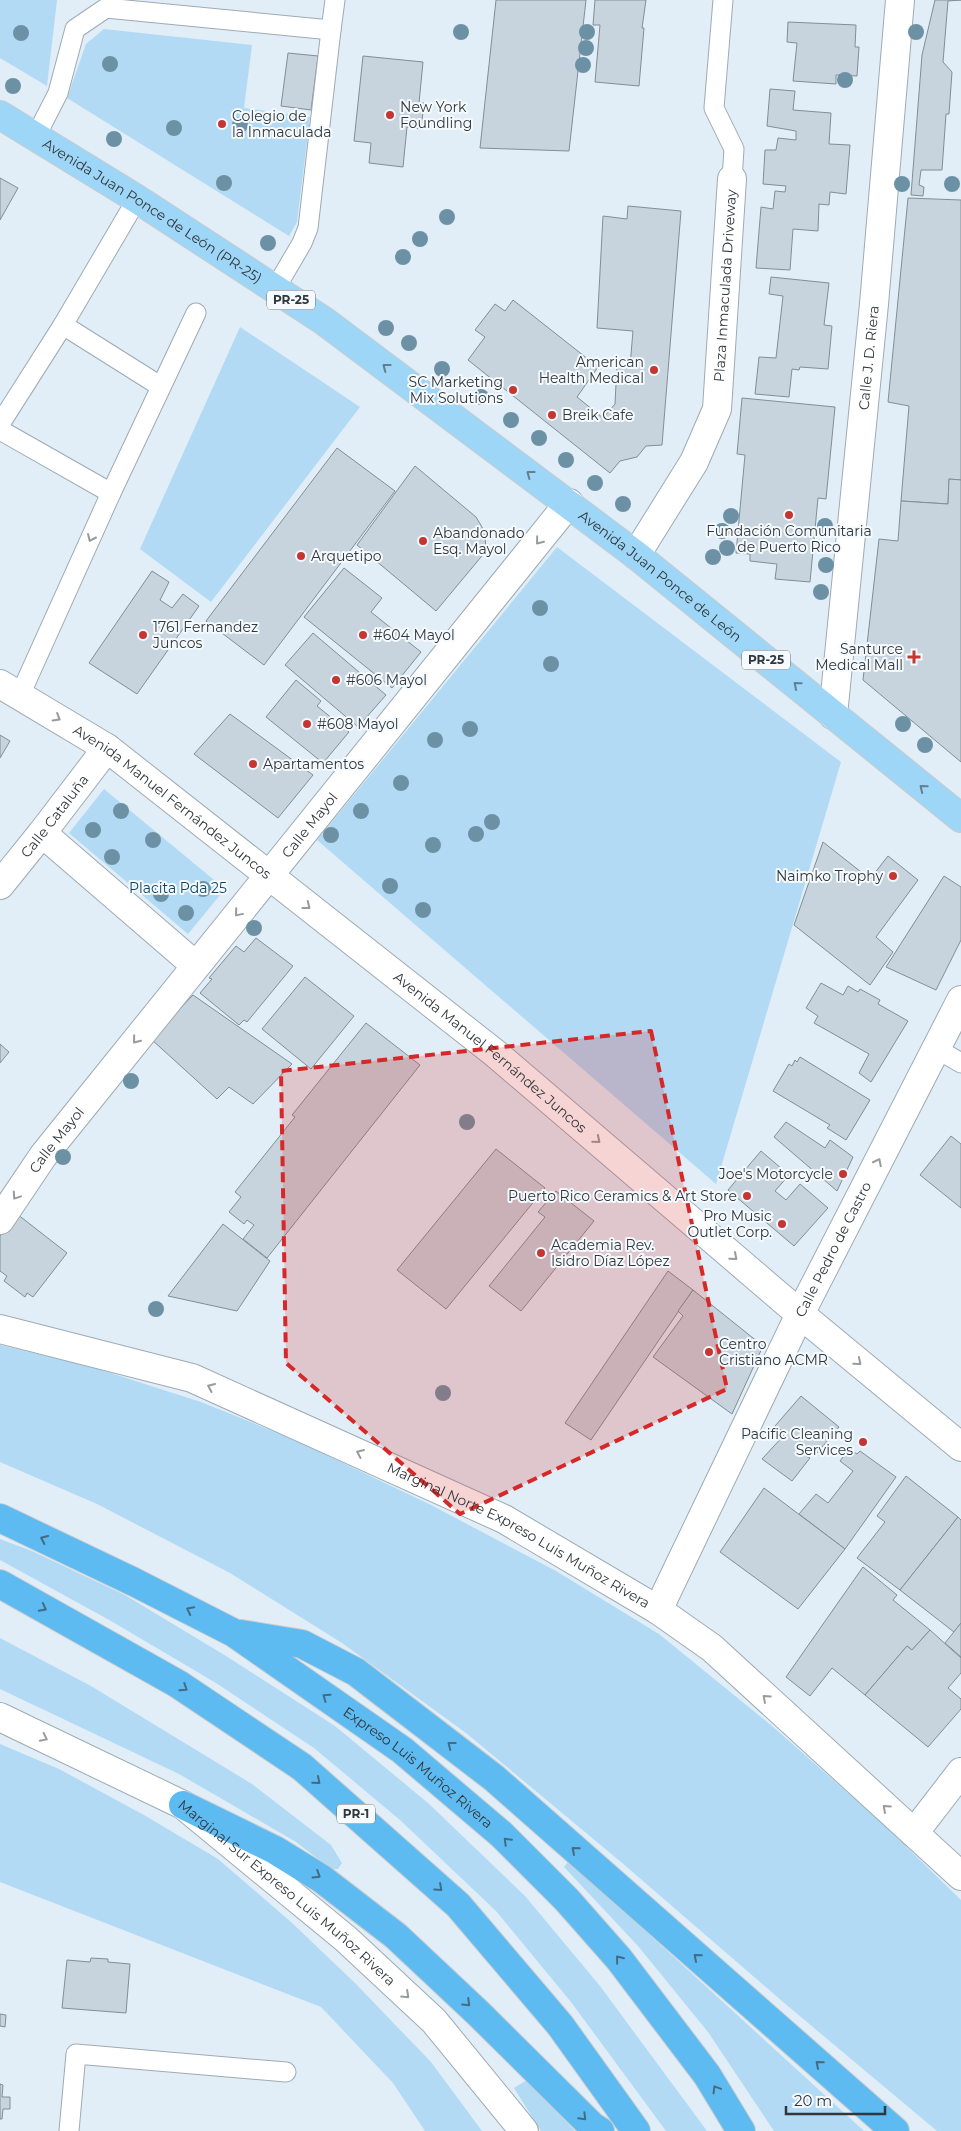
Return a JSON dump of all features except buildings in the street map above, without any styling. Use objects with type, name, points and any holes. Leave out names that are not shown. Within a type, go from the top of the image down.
[{"type":"highway","name":"Expreso Luis Muñoz Rivera","points":[[0,1518],[134,1582],[234,1633],[402,1750],[507,1841],[567,1900],[619,1959],[707,2075],[741,2131]]},
{"type":"highway","name":"PR-1","points":[[0,1584],[178,1684],[302,1767],[458,1905],[560,2024],[636,2131]]},
{"type":"highway","points":[[234,1633],[302,1644],[356,1672],[494,1778],[895,2131]]},
{"type":"highway","points":[[183,1805],[275,1850],[322,1879],[382,1925],[478,2013],[592,2126],[600,2131]]},
{"type":"main road","name":"Avenida Juan Ponce de León (PR-25)","points":[[0,115],[137,199],[324,321],[569,503]]},
{"type":"main road","name":"Avenida Juan Ponce de León","points":[[569,503],[636,554],[961,818]]},
{"type":"street","name":"Calle J. D. Riera","points":[[833,715],[874,304],[900,0]]},
{"type":"street","name":"Plaza Inmaculada Driveway","points":[[636,554],[694,462],[717,409],[732,178]]},
{"type":"street","name":"Calle Mayol","points":[[0,1220],[43,1156],[569,503]]},
{"type":"street","name":"Avenida Manuel Fernández Juncos","points":[[10,689],[107,748],[496,1054],[800,1314],[961,1448]]},
{"type":"street","name":"Calle Cataluña","points":[[0,884],[107,748]]},
{"type":"street","points":[[42,833],[195,965]]},
{"type":"street","name":"Calle Pedro de Castro","points":[[658,1610],[800,1314],[961,1000]]},
{"type":"street","name":"Marginal Norte Expreso Luis Muñoz Rivera","points":[[0,1329],[192,1378],[504,1519],[658,1610],[712,1648],[961,1876]]},
{"type":"street","name":"Marginal Sur Expreso Luis Muñoz Rivera","points":[[0,1717],[183,1805],[346,1939],[434,2021],[524,2131]]},
{"type":"street","points":[[914,1833],[961,1772]]},
{"type":"lane","points":[[275,289],[302,243],[308,228],[334,0]]},
{"type":"lane","name":"Plaza Inmaculada Driveway","points":[[723,0],[714,108],[734,149],[732,178]]},
{"type":"lane","points":[[36,136],[58,93],[75,29],[106,8],[332,30]]},
{"type":"lane","points":[[0,424],[63,325],[137,199]]},
{"type":"lane","points":[[10,689],[110,493],[196,313]]},
{"type":"lane","points":[[63,325],[160,386]]},
{"type":"lane","points":[[0,430],[110,493]]},
{"type":"lane","points":[[936,1049],[961,1063]]},
{"type":"lane","points":[[69,2131],[76,2054],[286,2072]]},
{"type":"highlighted area","points":[[651,1031],[727,1389],[460,1514],[286,1363],[281,1071]]},
{"type":"green space","points":[[0,0],[57,0],[47,86],[0,58]]},
{"type":"green space","points":[[104,29],[252,45],[244,108],[310,117],[297,222],[289,236],[67,98],[86,44]]},
{"type":"green space","points":[[240,327],[360,407],[211,602],[140,549]]},
{"type":"green space","points":[[557,547],[841,762],[716,1184],[317,840]]},
{"type":"green space","name":"Placita Pda 25","points":[[104,789],[225,889],[188,934],[69,833]]},
{"type":"green space","points":[[0,1345],[92,1367],[201,1402],[297,1441],[431,1505],[556,1571],[659,1634],[772,1726],[881,1822],[961,1900],[961,2131],[937,2131],[789,2007],[621,1862],[466,1733],[342,1643],[230,1573],[97,1504],[0,1462]]},
{"type":"green space","points":[[0,1539],[32,1551],[125,1595],[226,1656],[335,1726],[428,1803],[525,1896],[600,1986],[707,2131],[666,2131],[571,2002],[496,1911],[400,1820],[314,1748],[216,1683],[111,1621],[0,1560]]},
{"type":"green space","points":[[0,1638],[91,1686],[252,1784],[331,1845],[342,1863],[338,1869],[331,1869],[296,1842],[179,1774],[0,1689]]},
{"type":"green space","points":[[0,1744],[59,1769],[144,1815],[218,1859],[291,1922],[355,1983],[431,2062],[482,2131],[425,2131],[393,2083],[321,2007],[0,1882]]},
{"type":"green space","points":[[569,1861],[864,2131],[774,2131],[708,2032],[638,1946],[564,1867]]},
{"type":"green space","points":[[527,2080],[575,2131],[541,2131],[514,2088]]},
{"type":"place","name":"New York Foundling","points":[[390,115]]},
{"type":"place","name":"Colegio de la Inmaculada","points":[[222,124]]},
{"type":"place","name":"American Health Medical","points":[[654,370]]},
{"type":"place","name":"SC Marketing Mix Solutions","points":[[513,390]]},
{"type":"place","name":"Breik Cafe","points":[[552,415]]},
{"type":"place","name":"Fundación Comunitaria de Puerto Rico","points":[[789,515]]},
{"type":"place","name":"Abandonado Esq. Mayol","points":[[423,541]]},
{"type":"place","name":"Arquetipo","points":[[301,556]]},
{"type":"place","name":"1761 Fernandez Juncos","points":[[143,635]]},
{"type":"place","name":"#604 Mayol","points":[[363,635]]},
{"type":"place","name":"Santurce Medical Mall","points":[[914,657]]},
{"type":"place","name":"#606 Mayol","points":[[336,680]]},
{"type":"place","name":"#608 Mayol","points":[[307,724]]},
{"type":"place","name":"Apartamentos","points":[[253,764]]},
{"type":"place","name":"Naimko Trophy","points":[[893,876]]},
{"type":"place","name":"Joe's Motorcycle","points":[[843,1174]]},
{"type":"place","name":"Puerto Rico Ceramics & Art Store","points":[[747,1196]]},
{"type":"place","name":"Pro Music Outlet Corp.","points":[[782,1224]]},
{"type":"place","name":"Academia Rev. Isidro Díaz López","points":[[541,1253]]},
{"type":"place","name":"Centro Cristiano ACMR","points":[[709,1352]]},
{"type":"place","name":"Pacific Cleaning Services","points":[[863,1442]]}]
